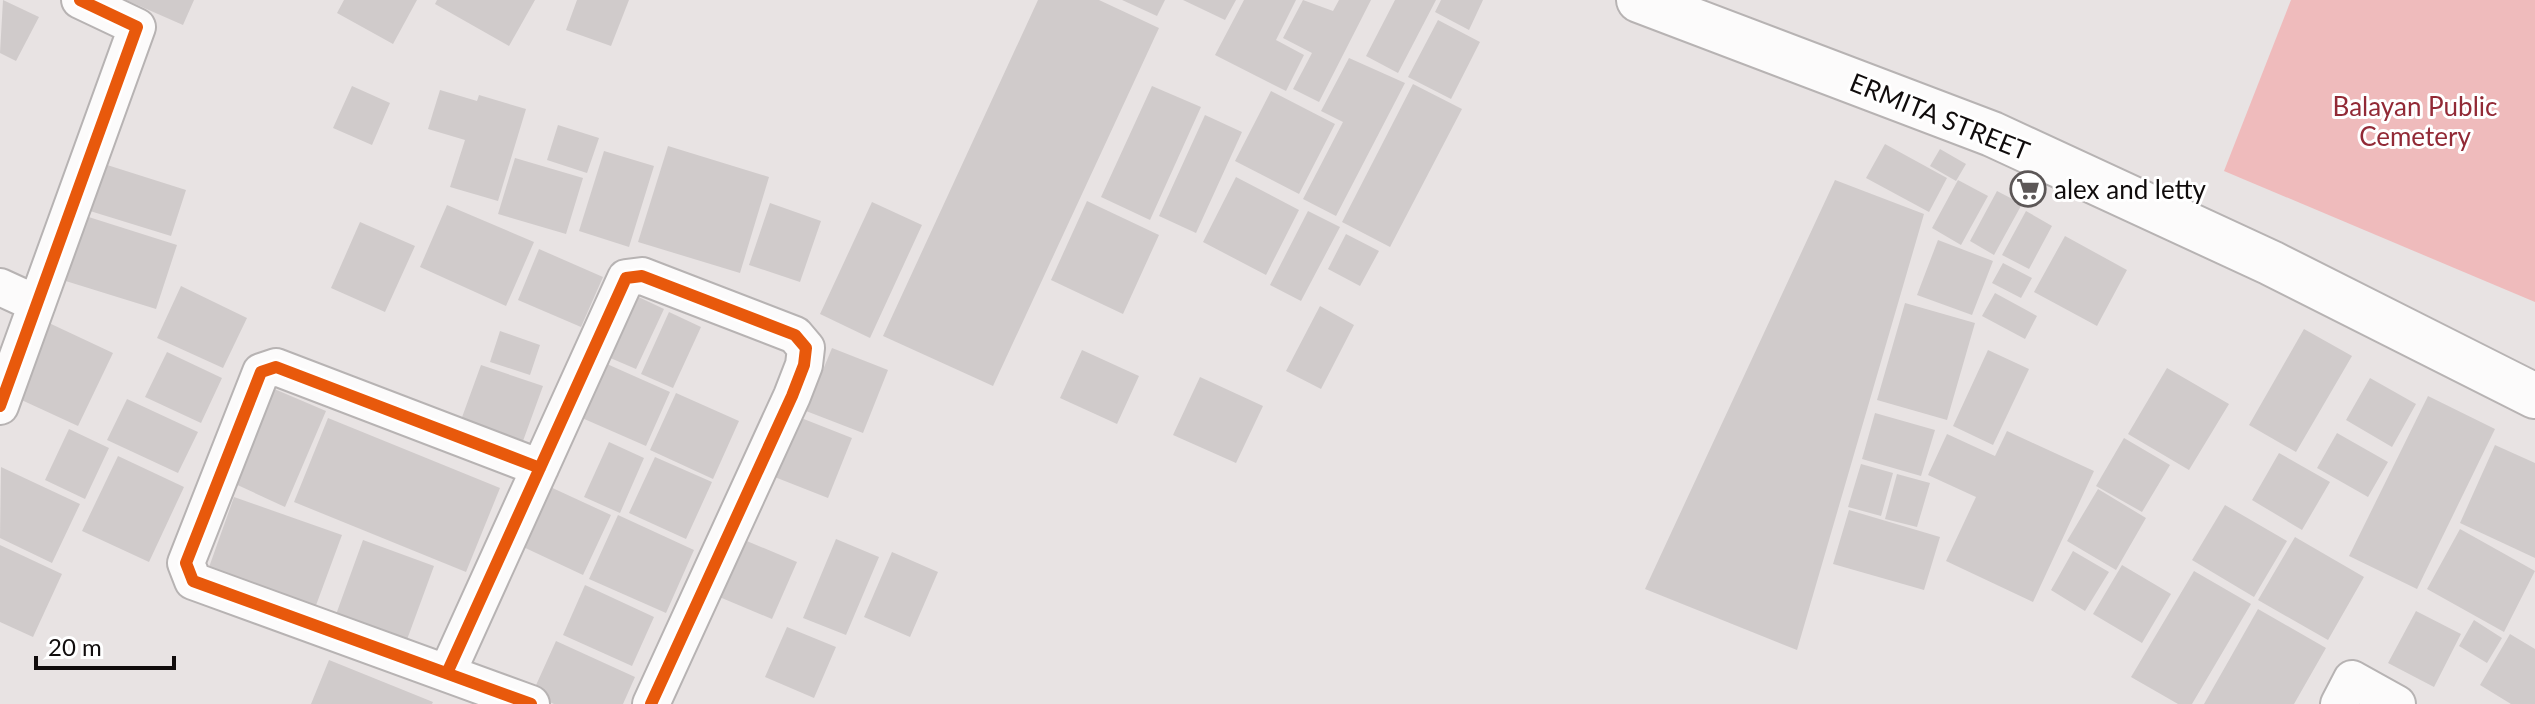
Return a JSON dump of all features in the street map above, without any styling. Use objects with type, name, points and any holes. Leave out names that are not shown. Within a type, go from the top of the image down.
[{"type":"main road","name":"ERMITA STREET","points":[[1639,0],[1992,134],[2271,263],[2535,396]]},
{"type":"street","points":[[0,406],[137,27],[80,0]]},
{"type":"street","points":[[447,673],[626,278],[642,276],[795,335],[806,348],[804,365],[792,396],[651,704]]},
{"type":"street","points":[[0,287],[37,304]]},
{"type":"street","points":[[531,704],[193,581],[186,563],[261,372],[276,367],[540,468]]},
{"type":"street","points":[[2339,704],[2352,679],[2397,704]]},
{"type":"green space","name":"Balayan Public Cemetery","points":[[2291,0],[2535,0],[2535,302],[2224,171]]},
{"type":"building","points":[[3,0],[39,17],[16,61],[0,53]]},
{"type":"building","points":[[126,0],[194,0],[183,25]]},
{"type":"building","points":[[344,0],[417,0],[393,44],[337,13]]},
{"type":"building","points":[[437,0],[535,0],[509,46],[435,4]]},
{"type":"building","points":[[577,0],[629,0],[611,46],[566,30]]},
{"type":"building","points":[[1038,0],[1099,0],[1159,28],[993,386],[883,336]]},
{"type":"building","points":[[1122,0],[1165,0],[1157,16]]},
{"type":"building","points":[[1183,0],[1236,0],[1225,20]]},
{"type":"building","points":[[1244,0],[1296,0],[1276,40],[1304,55],[1286,91],[1215,55]]},
{"type":"building","points":[[1303,0],[1333,11],[1339,0],[1371,0],[1319,102],[1293,89],[1312,53],[1283,38]]},
{"type":"building","points":[[1395,0],[1436,0],[1398,73],[1366,56]]},
{"type":"building","points":[[1441,0],[1483,0],[1469,30],[1435,12]]},
{"type":"building","points":[[1438,20],[1480,42],[1451,99],[1408,77]]},
{"type":"building","points":[[1349,58],[1405,83],[1336,216],[1303,199],[1343,122],[1321,111]]},
{"type":"building","points":[[1413,84],[1462,109],[1390,247],[1342,222]]},
{"type":"building","points":[[352,86],[390,103],[372,145],[333,128]]},
{"type":"building","points":[[1152,86],[1201,107],[1150,220],[1101,197]]},
{"type":"building","points":[[440,90],[477,101],[479,95],[526,109],[498,201],[450,187],[465,140],[428,129]]},
{"type":"building","points":[[1271,91],[1335,124],[1299,194],[1235,161]]},
{"type":"building","points":[[1205,115],[1242,132],[1196,233],[1159,216]]},
{"type":"building","points":[[558,125],[599,138],[587,173],[547,160]]},
{"type":"building","points":[[1885,144],[1947,178],[1929,212],[1866,178]]},
{"type":"building","points":[[668,146],[769,177],[740,273],[638,242]]},
{"type":"building","points":[[1940,149],[1966,164],[1956,181],[1930,166]]},
{"type":"building","points":[[604,151],[654,166],[629,247],[579,231]]},
{"type":"building","points":[[515,158],[583,178],[566,234],[498,214]]},
{"type":"building","points":[[104,164],[186,190],[171,236],[90,211]]},
{"type":"building","points":[[1236,177],[1299,210],[1266,275],[1203,242]]},
{"type":"building","points":[[1835,180],[1924,214],[1797,650],[1645,589]]},
{"type":"building","points":[[1958,180],[1988,196],[1961,245],[1932,228]]},
{"type":"building","points":[[1997,191],[2022,204],[1994,255],[1970,241]]},
{"type":"building","points":[[1087,201],[1159,235],[1123,314],[1051,280]]},
{"type":"building","points":[[872,202],[922,225],[870,338],[820,314]]},
{"type":"building","points":[[770,203],[821,221],[800,282],[749,265]]},
{"type":"building","points":[[447,205],[534,242],[506,306],[420,267]]},
{"type":"building","points":[[1308,211],[1340,227],[1301,301],[1270,285]]},
{"type":"building","points":[[2026,211],[2052,226],[2029,269],[2002,255]]},
{"type":"building","points":[[76,213],[177,245],[156,309],[56,278]]},
{"type":"building","points":[[360,222],[415,246],[385,312],[331,288]]},
{"type":"building","points":[[1346,234],[1379,251],[1360,286],[1328,269]]},
{"type":"building","points":[[2065,236],[2127,270],[2097,326],[2034,292]]},
{"type":"building","points":[[1938,240],[1993,261],[1972,315],[1917,295]]},
{"type":"building","points":[[539,249],[603,277],[581,327],[518,300]]},
{"type":"building","points":[[2003,263],[2032,278],[2021,298],[1992,283]]},
{"type":"building","points":[[181,286],[247,318],[223,368],[157,338]]},
{"type":"building","points":[[630,293],[664,309],[636,369],[601,354]]},
{"type":"building","points":[[1995,293],[2037,316],[2025,339],[1982,316]]},
{"type":"building","points":[[1905,303],[1975,323],[1947,420],[1877,400]]},
{"type":"building","points":[[1320,306],[1354,325],[1321,389],[1286,371]]},
{"type":"building","points":[[669,312],[701,327],[673,388],[641,374]]},
{"type":"building","points":[[49,323],[113,353],[78,426],[15,397]]},
{"type":"building","points":[[2304,329],[2352,356],[2296,452],[2249,425]]},
{"type":"building","points":[[500,331],[540,345],[530,375],[490,362]]},
{"type":"building","points":[[832,348],[888,370],[863,433],[806,411]]},
{"type":"building","points":[[1082,350],[1139,376],[1117,424],[1060,398]]},
{"type":"building","points":[[1988,350],[2029,369],[1993,445],[1953,426]]},
{"type":"building","points":[[167,352],[222,378],[201,423],[145,397]]},
{"type":"building","points":[[607,364],[670,392],[646,446],[582,418]]},
{"type":"building","points":[[481,365],[543,386],[523,441],[461,420]]},
{"type":"building","points":[[2167,368],[2229,404],[2189,470],[2128,434]]},
{"type":"building","points":[[1200,377],[1263,406],[1236,463],[1173,435]]},
{"type":"building","points":[[2370,378],[2416,404],[2392,447],[2346,420]]},
{"type":"building","points":[[272,388],[326,411],[285,507],[231,482]]},
{"type":"building","points":[[676,393],[739,421],[713,479],[650,450]]},
{"type":"building","points":[[2428,396],[2495,429],[2417,589],[2349,556]]},
{"type":"building","points":[[127,399],[198,432],[178,473],[107,440]]},
{"type":"building","points":[[1875,413],[1935,430],[1921,476],[1862,459]]},
{"type":"building","points":[[791,414],[852,438],[828,498],[767,474]]},
{"type":"building","points":[[328,418],[500,488],[466,572],[294,502]]},
{"type":"building","points":[[69,429],[109,448],[85,499],[45,480]]},
{"type":"building","points":[[2007,431],[2094,471],[2033,602],[1946,561],[1976,497],[1928,475],[1947,434],[1995,456]]},
{"type":"building","points":[[2337,433],[2388,462],[2368,497],[2317,468]]},
{"type":"building","points":[[2124,438],[2170,465],[2142,512],[2096,486]]},
{"type":"building","points":[[609,442],[644,458],[620,513],[584,497]]},
{"type":"building","points":[[2495,445],[2535,463],[2535,558],[2460,523]]},
{"type":"building","points":[[2279,453],[2330,482],[2302,530],[2252,500]]},
{"type":"building","points":[[118,456],[184,487],[149,562],[82,531]]},
{"type":"building","points":[[655,457],[712,482],[686,539],[629,513]]},
{"type":"building","points":[[1861,464],[1893,473],[1881,516],[1848,507]]},
{"type":"building","points":[[1,467],[80,504],[52,563],[0,538]]},
{"type":"building","points":[[1897,474],[1930,483],[1917,527],[1885,519]]},
{"type":"building","points":[[546,485],[611,515],[583,575],[519,545]]},
{"type":"building","points":[[2098,489],[2146,518],[2116,570],[2067,541]]},
{"type":"building","points":[[234,497],[342,535],[315,608],[208,570]]},
{"type":"building","points":[[2225,505],[2287,541],[2254,597],[2192,560]]},
{"type":"building","points":[[1849,510],[1940,537],[1924,590],[1833,564]]},
{"type":"building","points":[[618,515],[694,550],[666,613],[589,579]]},
{"type":"building","points":[[2460,529],[2535,571],[2504,632],[2427,589]]},
{"type":"building","points":[[2295,537],[2364,577],[2328,640],[2258,600]]},
{"type":"building","points":[[742,539],[797,562],[772,619],[717,596]]},
{"type":"building","points":[[836,539],[879,557],[846,635],[803,618]]},
{"type":"building","points":[[363,540],[434,566],[405,645],[334,620]]},
{"type":"building","points":[[0,545],[62,574],[33,637],[0,622]]},
{"type":"building","points":[[2073,551],[2109,572],[2085,611],[2051,590]]},
{"type":"building","points":[[892,552],[938,572],[910,637],[864,617]]},
{"type":"building","points":[[2122,565],[2171,594],[2142,643],[2093,614]]},
{"type":"building","points":[[2194,571],[2251,604],[2192,704],[2178,704],[2131,677]]},
{"type":"building","points":[[585,585],[654,617],[632,666],[563,635]]},
{"type":"building","points":[[2258,609],[2326,648],[2294,704],[2204,704]]},
{"type":"building","points":[[2416,611],[2461,634],[2434,687],[2388,663]]},
{"type":"building","points":[[2474,620],[2502,638],[2487,663],[2459,646]]},
{"type":"building","points":[[787,627],[836,647],[814,698],[765,677]]},
{"type":"building","points":[[2510,634],[2535,649],[2535,704],[2511,704],[2480,685]]},
{"type":"building","points":[[556,641],[635,677],[623,704],[554,704],[532,694]]},
{"type":"building","points":[[329,660],[433,702],[311,704]]},
{"type":"cycle path","points":[[0,406],[137,27],[80,0]]},
{"type":"cycle path","points":[[447,673],[626,278],[642,276],[795,335],[806,348],[804,365],[792,396],[651,704]]},
{"type":"cycle path","points":[[531,704],[193,581],[186,563],[261,372],[276,367],[540,468]]},
{"type":"place","name":"alex and letty","points":[[2028,189]]}]
